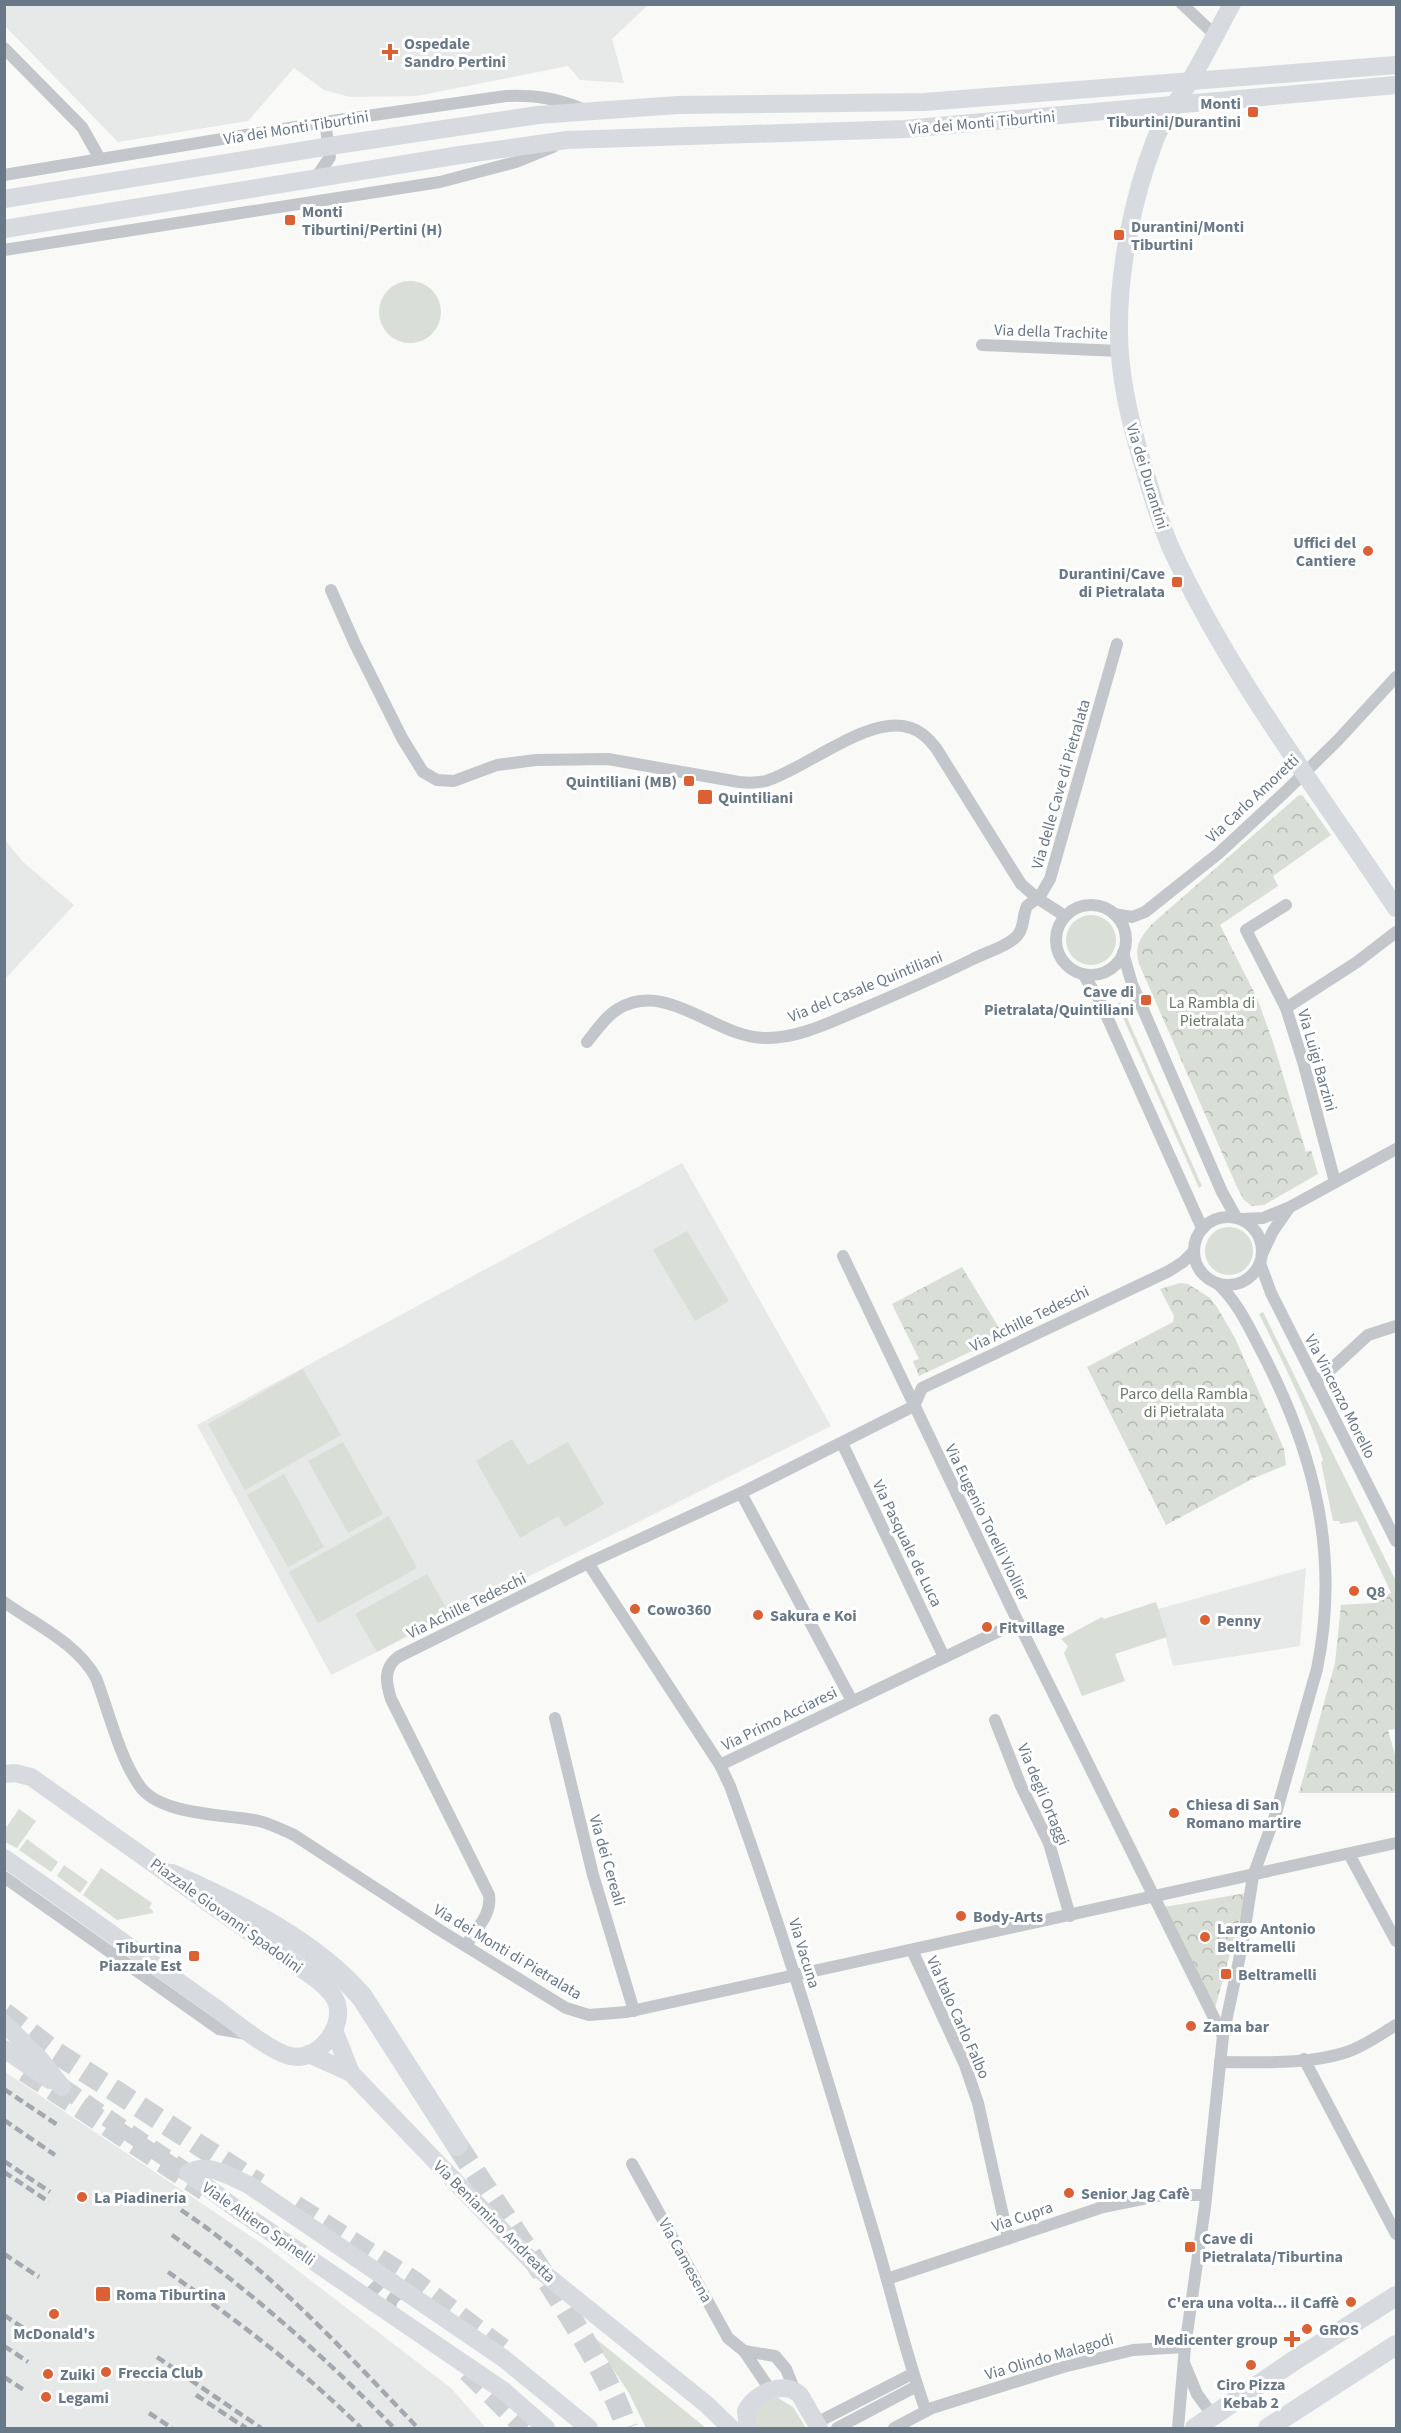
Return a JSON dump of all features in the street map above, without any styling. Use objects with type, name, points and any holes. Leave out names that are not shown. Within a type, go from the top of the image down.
[{"type":"highway","points":[[172,1875],[231,1901],[291,1938],[348,1981],[367,2005],[457,2145]]},
{"type":"main road","points":[[1195,2428],[1292,2362],[1396,2296]]},
{"type":"main road","points":[[1268,2428],[1396,2345]]},
{"type":"street","points":[[1182,4],[1215,34]]},
{"type":"street","name":"Via dei Durantini","points":[[1232,4],[1190,82],[1162,123],[1141,184],[1130,229],[1119,330],[1131,422],[1158,515],[1209,622],[1266,714],[1396,908]]},
{"type":"street","points":[[4,48],[82,127],[100,159]]},
{"type":"street","name":"Via dei Monti Tiburtini","points":[[4,199],[330,146],[587,110],[690,105],[924,102],[1396,66]]},
{"type":"street","name":"Via dei Monti Tiburtini","points":[[4,229],[567,140],[869,131],[1396,85]]},
{"type":"street","name":"Via dei Monti Tiburtini","points":[[4,175],[325,122],[506,96],[533,95],[556,98],[587,110]]},
{"type":"street","points":[[315,179],[330,160],[330,146],[325,122]]},
{"type":"street","name":"Via dei Monti Tiburtini","points":[[4,250],[440,183],[528,158],[567,140]]},
{"type":"street","name":"Via della Trachite","points":[[982,345],[1120,351]]},
{"type":"street","points":[[331,590],[402,738],[423,772],[437,780],[446,781],[497,765],[555,759],[609,759],[754,783],[781,775],[858,735],[886,727],[908,727],[923,734],[936,748],[1021,884],[1037,898],[1065,916]]},
{"type":"street","name":"Via delle Cave di Pietralata","points":[[1037,898],[1046,889],[1050,879],[1117,644]]},
{"type":"street","name":"Via Carlo Amoretti","points":[[1114,914],[1131,917],[1152,908],[1219,853],[1305,772],[1396,677]]},
{"type":"street","name":"Via del Casale Quintiliani","points":[[587,1042],[618,1009],[639,1001],[654,1000],[753,1037],[774,1038],[810,1029],[940,975],[1011,940],[1023,926],[1027,906],[1037,898]]},
{"type":"street","points":[[1086,905],[1098,906],[1114,914],[1124,929],[1126,942],[1123,953],[1116,963],[1107,971],[1095,975],[1083,974],[1066,964],[1057,948],[1058,928],[1065,916],[1074,909],[1086,905]]},
{"type":"street","name":"Via Luigi Barzini","points":[[1286,905],[1246,930],[1286,1008],[1305,1065],[1335,1182]]},
{"type":"street","points":[[1286,1008],[1348,968],[1396,932]]},
{"type":"street","points":[[1123,953],[1127,970],[1222,1192],[1239,1218],[1258,1234],[1261,1258]]},
{"type":"street","points":[[1083,974],[1099,999],[1202,1228]]},
{"type":"street","points":[[1178,2428],[1185,2347],[1206,2195],[1223,2036],[1242,1946],[1253,1876],[1276,1813],[1319,1657],[1325,1599],[1324,1545],[1318,1499],[1296,1425],[1240,1309],[1228,1293],[1203,1274],[1197,1264],[1194,1251],[1196,1238],[1210,1221],[1221,1217],[1263,1218],[1290,1207],[1396,1149]]},
{"type":"street","points":[[1217,1283],[1229,1285],[1241,1283],[1251,1277],[1272,1231],[1290,1207]]},
{"type":"street","name":"Via Achille Tedeschi","points":[[466,1946],[487,1914],[489,1894],[391,1699],[386,1681],[390,1664],[398,1657],[588,1563],[741,1493],[842,1443],[914,1406],[922,1388],[1169,1271],[1194,1251]]},
{"type":"street","name":"Via Eugenio Torelli Viollier","points":[[843,1256],[1018,1622],[1154,1898]]},
{"type":"street","name":"Via Vincenzo Morello","points":[[1261,1258],[1271,1293],[1396,1541]]},
{"type":"street","name":"Via Achille Tedeschi","points":[[1169,1271],[1191,1271],[1203,1274]]},
{"type":"street","points":[[1316,1383],[1368,1335],[1396,1326]]},
{"type":"street","name":"Via Pasquale de Luca","points":[[842,1443],[944,1657]]},
{"type":"street","points":[[741,1493],[852,1701]]},
{"type":"street","name":"Via Vacuna","points":[[588,1563],[720,1765],[762,1872],[795,1975],[887,2279],[912,2373],[926,2411]]},
{"type":"street","name":"Via dei Monti di Pietralata","points":[[4,1602],[70,1647],[89,1665],[129,1766],[139,1786],[146,1794],[181,1808],[255,1821],[286,1831],[572,2011],[596,2015],[634,2011],[1154,1898]]},
{"type":"street","points":[[944,1657],[1018,1622]]},
{"type":"street","name":"Via Primo Acciaresi","points":[[720,1765],[944,1657]]},
{"type":"street","name":"Via dei Cereali","points":[[555,1718],[593,1875],[634,2011]]},
{"type":"street","name":"Via degli Ortaggi","points":[[994,1719],[1021,1786],[1049,1843],[1070,1916]]},
{"type":"street","name":"Piazzale Giovanni Spadolini","points":[[4,1774],[15,1773],[31,1777],[324,1985],[337,2006],[334,2030]]},
{"type":"street","points":[[1223,2036],[1154,1898],[1396,1844]]},
{"type":"street","points":[[1349,1854],[1396,1941]]},
{"type":"street","points":[[10,1868],[25,1890],[219,2029],[254,2035]]},
{"type":"street","points":[[10,1868],[254,2035],[289,2056],[300,2057],[309,2054],[327,2042],[334,2030]]},
{"type":"street","name":"Via Italo Carlo Falbo","points":[[912,1950],[965,2065],[978,2103],[1008,2238]]},
{"type":"street","points":[[4,2023],[40,2059],[62,2087],[4,2049]]},
{"type":"street","points":[[1220,2062],[1304,2060],[1349,2052],[1396,2025]]},
{"type":"street","name":"Via Beniamino Andreatta","points":[[334,2030],[351,2073]]},
{"type":"street","name":"Via Beniamino Andreatta","points":[[309,2054],[351,2073],[546,2276],[706,2404],[731,2428]]},
{"type":"street","points":[[1304,2060],[1396,2234]]},
{"type":"street","name":"Via Camesena","points":[[632,2164],[728,2337],[736,2347],[744,2351],[771,2391]]},
{"type":"street","name":"Viale Altiero Spinelli","points":[[546,2428],[504,2391],[238,2210],[188,2173],[196,2169],[209,2168],[249,2185],[503,2358],[589,2428]]},
{"type":"street","name":"Via Cupra","points":[[887,2279],[1116,2204],[1162,2194],[1206,2195]]},
{"type":"street","points":[[366,2297],[379,2284],[381,2273]]},
{"type":"street","points":[[390,2312],[394,2296],[406,2290]]},
{"type":"street","name":"Via Olindo Malagodi","points":[[894,2428],[926,2411],[1024,2379],[1114,2354],[1149,2348],[1185,2347]]},
{"type":"street","points":[[744,2351],[775,2356],[786,2369],[795,2391],[818,2426],[912,2373]]},
{"type":"street","points":[[1184,2361],[1197,2394],[1213,2415]]},
{"type":"street","points":[[837,2428],[916,2386]]},
{"type":"street","points":[[706,2404],[730,2410],[747,2420],[754,2398],[771,2391],[795,2391]]},
{"type":"shaded area","name":"Ospedale Sandro Pertini","points":[[4,5],[648,5],[612,39],[624,83],[580,80],[568,66],[417,96],[350,97],[324,90],[294,68],[248,121],[118,142],[5,26]]},
{"type":"shaded area","points":[[4,839],[23,862],[74,905],[5,979]]},
{"type":"shaded area","points":[[682,1163],[831,1426],[331,1675],[197,1425]]},
{"type":"shaded area","name":"Penny","points":[[1306,1568],[1300,1646],[1173,1666],[1158,1609]]},
{"type":"shaded area","points":[[5,2072],[267,2247],[451,2388],[486,2428],[5,2428]]},
{"type":"green space","points":[[410,281],[427,286],[432,290],[436,295],[441,312],[436,329],[432,334],[427,338],[410,343],[393,338],[388,334],[384,329],[379,312],[384,295],[388,290],[393,286]]},
{"type":"green space","name":"La Rambla di Pietralata","points":[[1299,795],[1303,796],[1331,835],[1273,876],[1278,886],[1220,925],[1257,998],[1273,1042],[1306,1152],[1311,1150],[1318,1174],[1264,1205],[1252,1206],[1244,1200],[1237,1187],[1139,964],[1137,952],[1141,938],[1152,924]]},
{"type":"green space","points":[[1091,915],[1100,917],[1111,926],[1116,940],[1114,949],[1105,960],[1091,965],[1082,963],[1071,954],[1066,940],[1068,931],[1077,920]]},
{"type":"green space","points":[[1120,1002],[1202,1186],[1199,1188],[1117,1004]]},
{"type":"green space","points":[[1229,1227],[1246,1234],[1253,1251],[1246,1268],[1229,1275],[1212,1268],[1205,1251],[1212,1234]]},
{"type":"green space","points":[[687,1231],[729,1301],[695,1321],[653,1250]]},
{"type":"green space","points":[[962,1267],[1004,1336],[919,1376],[913,1361],[919,1359],[892,1304]]},
{"type":"green space","name":"Parco della Rambla di Pietralata","points":[[1180,1283],[1188,1284],[1210,1298],[1217,1307],[1235,1338],[1284,1449],[1286,1465],[1254,1478],[1166,1525],[1087,1367],[1173,1322],[1174,1316],[1160,1289]]},
{"type":"green space","points":[[1263,1312],[1396,1581],[1396,1603],[1357,1521],[1340,1524],[1339,1521],[1333,1521],[1321,1462],[1323,1460],[1317,1441],[1286,1368],[1259,1314]]},
{"type":"green space","points":[[303,1369],[341,1435],[245,1490],[208,1424]]},
{"type":"green space","points":[[512,1439],[528,1465],[568,1442],[604,1504],[565,1527],[558,1516],[520,1538],[476,1461]]},
{"type":"green space","points":[[343,1442],[383,1514],[348,1533],[308,1461]]},
{"type":"green space","points":[[284,1474],[324,1547],[288,1567],[247,1495]]},
{"type":"green space","points":[[389,1516],[417,1568],[318,1623],[289,1572]]},
{"type":"green space","points":[[427,1574],[448,1612],[377,1652],[355,1614]]},
{"type":"green space","points":[[1392,1592],[1396,1603],[1396,1729],[1388,1730],[1396,1758],[1396,1793],[1299,1793],[1335,1663],[1341,1605],[1373,1603]]},
{"type":"green space","points":[[1156,1602],[1167,1637],[1115,1654],[1125,1681],[1082,1696],[1064,1653],[1068,1646],[1061,1639],[1102,1617],[1104,1619]]},
{"type":"green space","points":[[19,1809],[36,1821],[17,1848],[5,1842],[5,1829]]},
{"type":"green space","points":[[27,1839],[58,1862],[51,1872],[19,1850]]},
{"type":"green space","points":[[64,1865],[88,1882],[80,1893],[57,1876]]},
{"type":"green space","points":[[101,1868],[152,1903],[149,1908],[153,1913],[117,1920],[83,1895]]},
{"type":"green space","points":[[1247,1893],[1215,2008],[1164,1907]]},
{"type":"green space","points":[[590,2334],[706,2428],[646,2428],[629,2393]]},
{"type":"green space","points":[[778,2398],[793,2407],[806,2428],[754,2428],[755,2410],[766,2399]]},
{"type":"tunnel","points":[[4,2013],[55,2052],[259,2184]]},
{"type":"tunnel","points":[[25,2071],[205,2190]]},
{"type":"tunnel","points":[[62,2087],[188,2173]]},
{"type":"tunnel","points":[[457,2145],[571,2318],[595,2358],[627,2428]]},
{"type":"tunnel","points":[[295,2206],[414,2282],[502,2349]]},
{"type":"tunnel","points":[[468,2371],[526,2428]]},
{"type":"railway","points":[[4,2089],[59,2126]]},
{"type":"railway","points":[[4,2120],[55,2155]]},
{"type":"railway","points":[[4,2161],[50,2192]]},
{"type":"railway","points":[[4,2172],[49,2202]]},
{"type":"railway","points":[[181,2210],[214,2233],[276,2285],[418,2428]]},
{"type":"railway","points":[[172,2235],[231,2279],[288,2327],[394,2428]]},
{"type":"railway","points":[[4,2254],[39,2277]]},
{"type":"railway","points":[[168,2272],[268,2346],[316,2385],[361,2428]]},
{"type":"railway","points":[[4,2315],[32,2334]]},
{"type":"railway","points":[[4,2346],[28,2362]]},
{"type":"railway","points":[[157,2357],[261,2428]]},
{"type":"railway","points":[[4,2377],[24,2390]]},
{"type":"railway","points":[[196,2395],[246,2428]]},
{"type":"railway","points":[[149,2413],[172,2428]]},
{"type":"place","name":"Ospedale Sandro Pertini","points":[[390,52]]},
{"type":"place","name":"Monti Tiburtini/Durantini","points":[[1253,112]]},
{"type":"place","name":"Monti Tiburtini/Pertini (H)","points":[[290,220]]},
{"type":"place","name":"Durantini/Monti Tiburtini","points":[[1119,235]]},
{"type":"place","name":"Uffici del Cantiere","points":[[1368,551]]},
{"type":"place","name":"Durantini/Cave di Pietralata","points":[[1177,582]]},
{"type":"place","name":"Quintiliani (MB)","points":[[689,781]]},
{"type":"place","name":"Quintiliani","points":[[705,797]]},
{"type":"place","name":"Cave di Pietralata/Quintiliani","points":[[1146,1000]]},
{"type":"place","name":"Q8","points":[[1354,1591]]},
{"type":"place","name":"Cowo360","points":[[635,1609]]},
{"type":"place","name":"Sakura e Koi","points":[[758,1615]]},
{"type":"place","name":"Penny","points":[[1205,1620]]},
{"type":"place","name":"Fitvillage","points":[[987,1627]]},
{"type":"place","name":"Chiesa di San Romano martire","points":[[1174,1813]]},
{"type":"place","name":"Body-Arts","points":[[961,1916]]},
{"type":"place","name":"Largo Antonio Beltramelli","points":[[1205,1937]]},
{"type":"place","name":"Tiburtina Piazzale Est","points":[[194,1956]]},
{"type":"place","name":"Beltramelli","points":[[1226,1974]]},
{"type":"place","name":"Zama bar","points":[[1191,2026]]},
{"type":"place","name":"Senior Jag Cafè","points":[[1069,2193]]},
{"type":"place","name":"La Piadineria","points":[[82,2197]]},
{"type":"place","name":"Cave di Pietralata/Tiburtina","points":[[1190,2247]]},
{"type":"place","name":"Roma Tiburtina","points":[[103,2294]]},
{"type":"place","name":"C'era una volta... il Caffè","points":[[1351,2302]]},
{"type":"place","name":"McDonald's","points":[[54,2314]]},
{"type":"place","name":"GROS","points":[[1307,2329]]},
{"type":"place","name":"Medicenter group","points":[[1292,2339]]},
{"type":"place","name":"Ciro Pizza Kebab 2","points":[[1251,2365]]},
{"type":"place","name":"Freccia Club","points":[[106,2372]]},
{"type":"place","name":"Zuiki","points":[[48,2374]]},
{"type":"place","name":"Legami","points":[[46,2397]]}]
